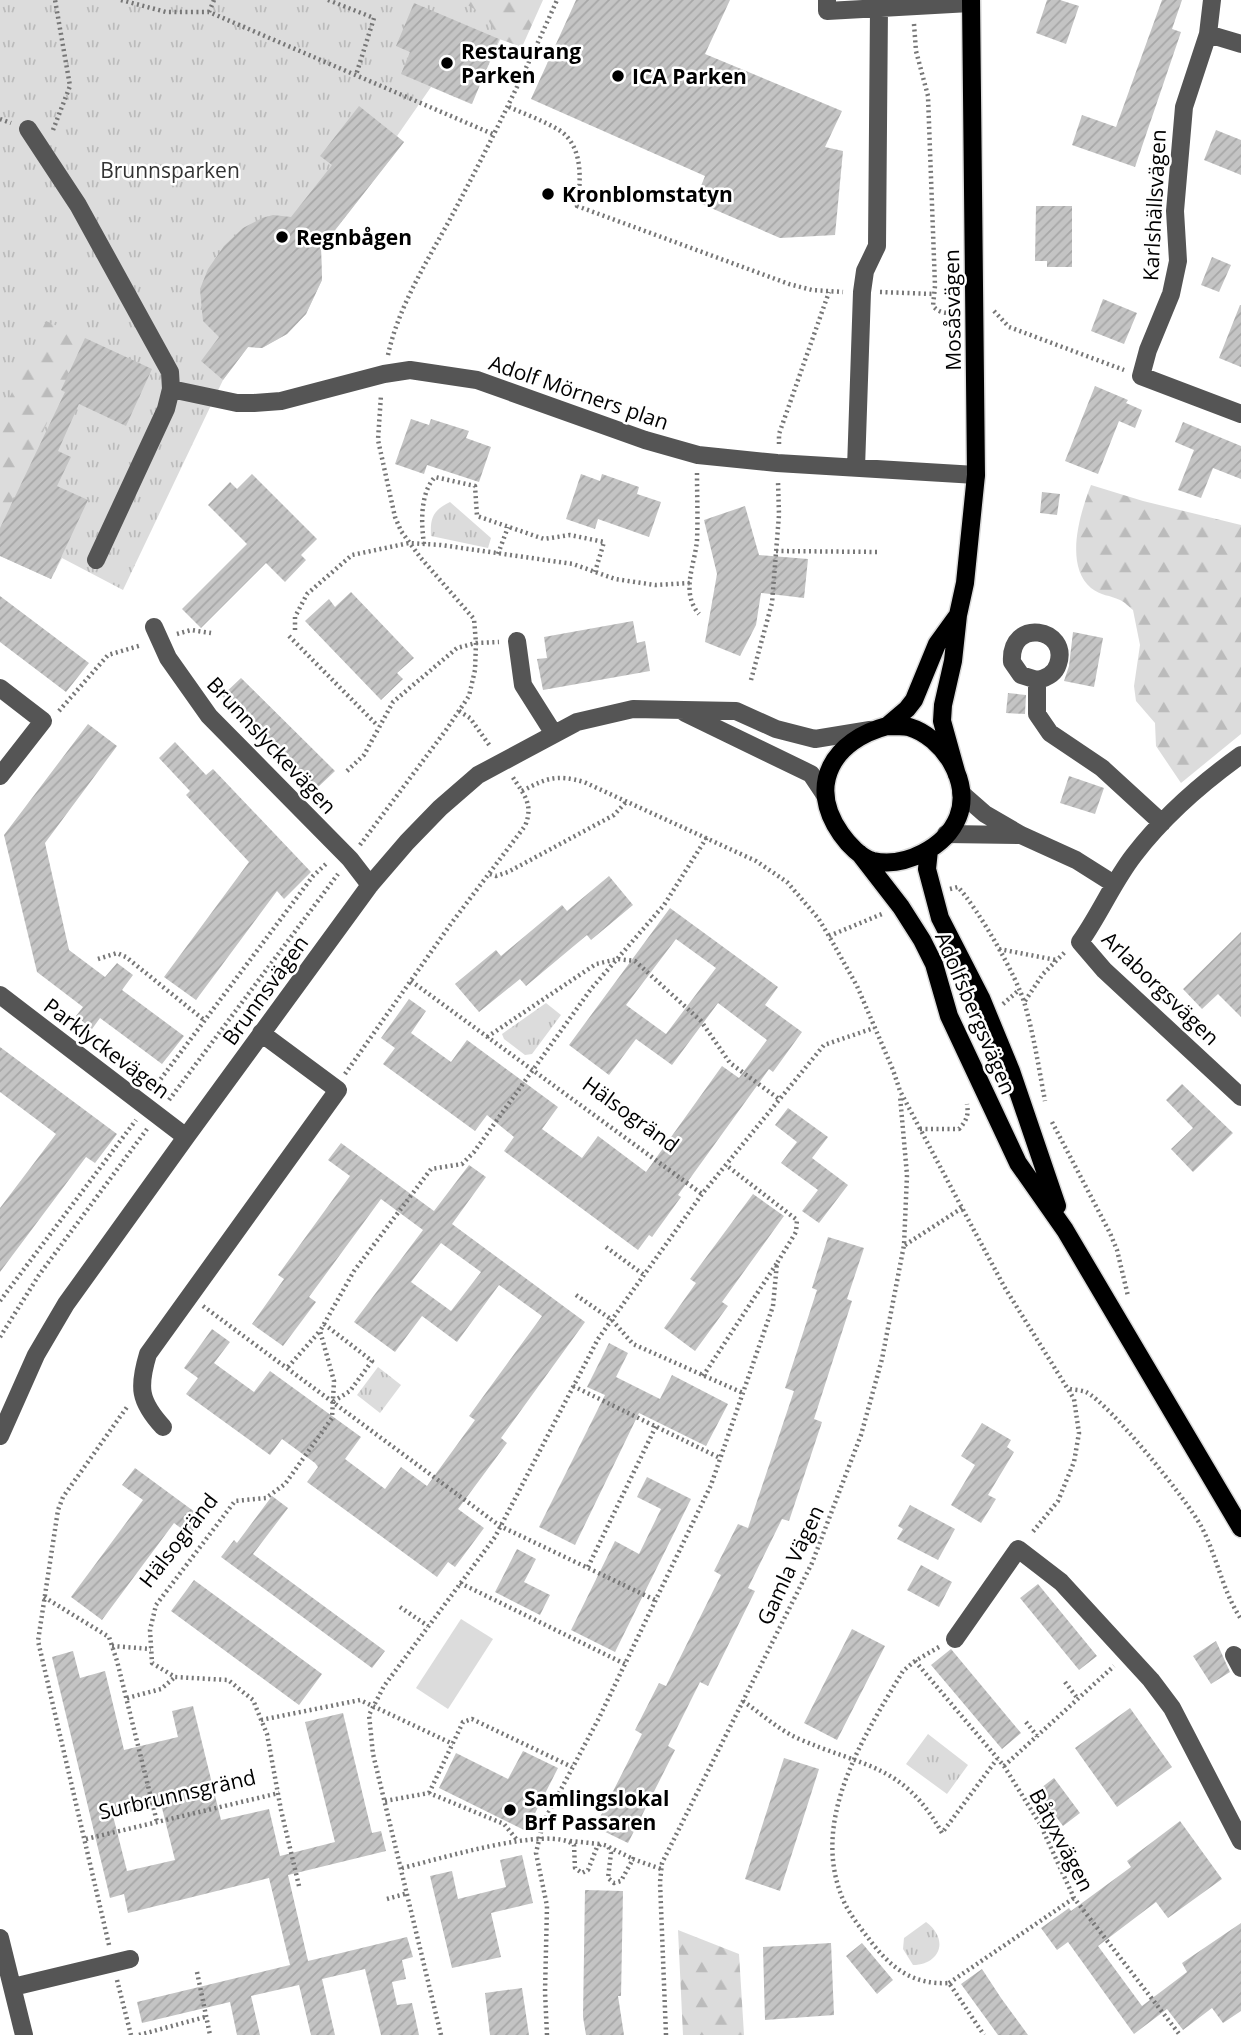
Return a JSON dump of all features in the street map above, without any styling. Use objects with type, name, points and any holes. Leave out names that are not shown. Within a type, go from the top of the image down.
[{"type":"main road","name":"Mosåsvägen","points":[[957,775],[942,721],[965,583],[976,475],[970,1]]},
{"type":"main road","name":"Mosåsvägen","points":[[879,728],[907,709],[914,700],[937,644],[958,615]]},
{"type":"main road","points":[[908,727],[926,737],[946,753],[957,775],[961,793],[958,816],[946,834],[929,850],[908,859],[872,861],[860,854],[845,841],[835,826],[825,795],[831,764],[855,738],[879,728],[908,727]]},
{"type":"main road","name":"Adolfsbergsvägen","points":[[929,850],[927,869],[940,918],[981,998],[1012,1071],[1065,1230]]},
{"type":"main road","name":"Adolfsbergsvägen","points":[[860,854],[901,907],[922,940],[933,964],[949,1016],[1018,1163],[1065,1230],[1241,1528]]},
{"type":"street","points":[[827,0],[827,11],[970,1]]},
{"type":"street","name":"Karlshällsvägen","points":[[1212,0],[1208,34],[1184,107],[1175,211],[1178,261],[1171,294],[1148,350],[1142,376],[1241,414]]},
{"type":"street","points":[[856,468],[862,292],[865,271],[877,246],[879,7]]},
{"type":"street","points":[[1208,34],[1241,44]]},
{"type":"street","points":[[28,129],[78,205],[170,372],[171,389],[166,409],[96,560]]},
{"type":"street","name":"Adolf Mörners plan","points":[[171,389],[237,402],[281,401],[384,374],[410,370],[477,380],[645,440],[698,455],[976,475]]},
{"type":"street","name":"Brunnslyckevägen","points":[[156,634],[187,687],[209,716],[345,855],[370,885]]},
{"type":"street","points":[[517,640],[523,685],[554,734]]},
{"type":"street","points":[[1037,680],[1037,714],[1050,733],[1102,768],[1162,823]]},
{"type":"street","points":[[0,688],[43,721],[0,776]]},
{"type":"street","name":"Brunnsvägen","points":[[0,1436],[36,1355],[66,1304],[261,1033],[370,885],[440,808],[478,775],[577,722],[632,709],[736,711],[776,729],[815,739],[879,728]]},
{"type":"street","name":"Brunnsvägen","points":[[682,711],[811,774],[825,795]]},
{"type":"street","points":[[1080,942],[1097,919],[1114,884],[1133,856],[1194,792],[1241,755]]},
{"type":"street","points":[[961,793],[985,814],[1021,835],[1076,860],[1114,884]]},
{"type":"street","points":[[946,834],[1021,835]]},
{"type":"street","name":"Arlaborgsvägen","points":[[1080,942],[1104,970],[1241,1097]]},
{"type":"street","name":"Parklyckevägen","points":[[0,996],[186,1137]]},
{"type":"street","points":[[163,1427],[150,1414],[142,1396],[141,1376],[148,1354],[338,1090],[261,1033]]},
{"type":"street","points":[[955,1639],[1017,1549],[1061,1582],[1152,1679],[1172,1708],[1241,1841]]},
{"type":"street","points":[[0,1938],[24,2035]]},
{"type":"street","points":[[13,1987],[122,1962]]},
{"type":"path","points":[[45,154],[70,86],[55,0]]},
{"type":"path","points":[[121,0],[166,12],[209,12],[495,135]]},
{"type":"path","points":[[209,12],[214,0]]},
{"type":"path","points":[[328,0],[374,18],[356,75]]},
{"type":"path","points":[[0,1301],[152,1111],[469,696],[477,643],[474,619],[409,543],[395,517],[378,440],[379,409],[391,339],[407,301],[495,135],[558,0]]},
{"type":"path","points":[[509,107],[561,131],[569,141],[581,173],[577,206],[789,284],[829,292],[934,293]]},
{"type":"path","points":[[698,455],[697,543],[690,570],[691,605],[698,614]]},
{"type":"path","points":[[424,544],[421,524],[429,484],[435,477],[475,486],[477,516],[544,539],[570,535],[604,542],[595,572]]},
{"type":"path","points":[[498,554],[508,527]]},
{"type":"path","points":[[295,630],[295,617],[307,594],[352,555],[409,543],[573,564],[615,579],[655,584],[690,583]]},
{"type":"path","points":[[776,551],[879,552]]},
{"type":"path","points":[[43,721],[64,707],[108,655],[156,634],[191,630],[211,633]]},
{"type":"path","points":[[289,636],[378,726]]},
{"type":"path","points":[[347,772],[364,755],[393,702],[457,648],[477,643],[517,640]]},
{"type":"path","points":[[338,1090],[346,1069],[491,874],[525,826],[530,814],[529,803],[522,791],[470,718],[459,710]]},
{"type":"path","points":[[522,791],[544,779],[558,776],[584,782],[756,862],[788,882],[818,918],[857,986],[900,1091],[962,1209],[1026,1325],[1074,1399],[1079,1433],[1074,1462],[1058,1501],[1017,1549]]},
{"type":"path","points":[[491,874],[496,876],[508,872],[614,815],[627,801]]},
{"type":"path","points":[[288,1367],[320,1331],[354,1271],[431,1169],[462,1164],[474,1152],[591,989],[664,905],[707,837]]},
{"type":"path","points":[[0,1337],[38,1275],[152,1111],[156,1084],[313,876],[345,855]]},
{"type":"path","points":[[934,895],[958,887],[967,897],[998,949],[1024,1002],[1045,1103]]},
{"type":"path","points":[[829,936],[901,907]]},
{"type":"path","points":[[1024,1002],[1056,960],[1080,942]]},
{"type":"path","points":[[998,949],[1056,960]]},
{"type":"path","points":[[98,958],[117,953],[125,957],[204,1020]]},
{"type":"path","points":[[487,1037],[596,964],[618,959],[635,961],[701,1021],[730,1063],[779,1099]]},
{"type":"path","name":"Hälsogränd","points":[[411,981],[702,1195]]},
{"type":"path","points":[[1000,1007],[1019,990]]},
{"type":"path","points":[[441,2035],[373,1754],[369,1715],[384,1686],[495,1536],[598,1339],[702,1195],[824,1045],[874,1028]]},
{"type":"path","name":"Gamla Vägen","points":[[666,2035],[660,1896],[662,1869],[811,1563],[862,1435],[882,1359],[904,1245],[907,1175],[900,1091]]},
{"type":"path","points":[[920,1129],[959,1129],[969,1113],[967,1104]]},
{"type":"path","points":[[1047,1115],[1073,1159],[1110,1233],[1131,1302]]},
{"type":"path","points":[[703,1376],[796,1232],[797,1220],[726,1165]]},
{"type":"path","points":[[904,1245],[962,1209]]},
{"type":"path","points":[[606,1247],[644,1275]]},
{"type":"path","points":[[547,2035],[547,1906],[537,1853],[542,1823],[625,1664],[711,1485],[774,1306],[777,1263]]},
{"type":"path","points":[[576,1295],[612,1320],[633,1344],[743,1393]]},
{"type":"path","points":[[188,1296],[288,1367],[500,1526],[655,1600]]},
{"type":"path","points":[[324,1324],[372,1361],[350,1391],[333,1401]]},
{"type":"path","name":"Hälsogränd","points":[[151,1649],[150,1630],[156,1605],[235,1501],[266,1498],[285,1484],[332,1418],[334,1381],[320,1331]]},
{"type":"path","points":[[573,1386],[720,1458]]},
{"type":"path","points":[[1069,1388],[1086,1392],[1105,1409],[1144,1452],[1183,1502],[1199,1524],[1214,1555],[1231,1604],[1241,1619]]},
{"type":"path","points":[[131,2035],[122,1962],[86,1839],[38,1641],[58,1510],[63,1497],[129,1404],[142,1396]]},
{"type":"path","points":[[589,1567],[656,1426]]},
{"type":"path","points":[[460,1583],[625,1664]]},
{"type":"path","points":[[44,1597],[109,1637],[158,1822]]},
{"type":"path","points":[[400,1607],[428,1626]]},
{"type":"path","points":[[955,1639],[915,1661],[903,1671],[853,1759],[833,1828],[833,1856],[845,1903],[879,1952],[901,1971],[918,1981],[949,1983],[1074,1898]]},
{"type":"path","points":[[112,1646],[151,1649],[152,1663],[175,1677],[228,1681],[253,1700],[267,1734],[299,1886]]},
{"type":"path","points":[[1004,1766],[1128,1653]]},
{"type":"path","name":"Båtyxvägen","points":[[915,1661],[1004,1766],[1040,1824],[1074,1898],[1180,2035]]},
{"type":"path","points":[[127,1698],[161,1689],[175,1677]]},
{"type":"path","points":[[1065,1682],[1078,1699]]},
{"type":"path","points":[[261,1720],[360,1700],[453,1744]]},
{"type":"path","points":[[743,1701],[794,1737],[877,1767],[920,1799],[942,1833],[997,1759]]},
{"type":"path","points":[[429,1793],[463,1722],[472,1718],[572,1767]]},
{"type":"path","points":[[1026,1723],[1037,1736]]},
{"type":"path","name":"Surbrunnsgränd","points":[[86,1839],[279,1793]]},
{"type":"path","points":[[385,1801],[429,1793],[504,1824],[517,1840]]},
{"type":"path","points":[[402,1868],[517,1840],[539,1839],[601,1844],[662,1869]]},
{"type":"path","points":[[569,1841],[574,1845],[575,1868],[582,1873],[588,1870],[597,1847],[601,1844]]},
{"type":"path","points":[[608,1846],[611,1853],[608,1878],[614,1884],[621,1881],[633,1859]]},
{"type":"path","points":[[387,1899],[408,1893]]},
{"type":"path","points":[[197,1972],[210,2035]]},
{"type":"path","points":[[949,1983],[984,2035]]},
{"type":"path","points":[[139,2035],[205,2017]]},
{"type":"green space","name":"Brunnsparken","points":[[0,0],[518,0],[471,104],[431,87],[397,136],[404,142],[321,248],[322,280],[306,314],[287,334],[262,348],[248,347],[223,380],[123,590],[62,558],[51,579],[0,556]]},
{"type":"green space","points":[[459,0],[543,0],[522,47],[499,39],[486,16]]},
{"type":"green space","points":[[46,321],[85,338],[0,528],[0,407],[4,409]]},
{"type":"green space","points":[[1091,485],[1241,525],[1241,734],[1181,783],[1156,746],[1155,723],[1136,701],[1134,686],[1140,645],[1133,610],[1122,601],[1091,588],[1078,566],[1076,553],[1079,524]]},
{"type":"green space","points":[[450,502],[491,538],[488,548],[431,536],[434,515]]},
{"type":"green space","points":[[546,1003],[561,1015],[532,1054],[525,1055],[504,1039],[502,1034]]},
{"type":"green space","points":[[378,1367],[401,1385],[380,1413],[357,1395]]},
{"type":"green space","points":[[461,1619],[493,1639],[448,1709],[416,1688]]},
{"type":"green space","points":[[928,1734],[968,1765],[947,1794],[906,1764]]},
{"type":"green space","points":[[926,1922],[938,1936],[939,1950],[930,1960],[913,1965],[903,1949],[904,1938]]},
{"type":"green space","points":[[678,1930],[739,1954],[744,2035],[683,2035]]},
{"type":"building","points":[[576,0],[730,0],[705,54],[842,111],[825,147],[843,151],[835,235],[780,238],[695,201],[705,176],[531,99]]},
{"type":"building","points":[[1047,0],[1060,0],[1079,6],[1066,44],[1036,33]]},
{"type":"building","points":[[1162,0],[1182,0],[1172,29],[1181,32],[1135,167],[1072,145],[1082,115],[1116,127]]},
{"type":"building","name":"Restaurang Parken","points":[[414,3],[499,39],[472,104],[401,74],[410,52],[396,46]]},
{"type":"building","name":"Regnbågen","points":[[359,106],[404,142],[321,248],[322,280],[306,314],[287,334],[262,348],[248,347],[223,380],[201,361],[219,337],[203,321],[200,289],[208,269],[224,246],[243,228],[273,215],[291,217],[332,165],[320,156]]},
{"type":"building","points":[[1216,130],[1241,140],[1241,175],[1204,160]]},
{"type":"building","points":[[1036,206],[1072,206],[1072,267],[1047,267],[1047,261],[1035,261]]},
{"type":"building","points":[[1212,257],[1231,265],[1219,292],[1201,285]]},
{"type":"building","points":[[1103,299],[1137,313],[1124,344],[1091,331]]},
{"type":"building","points":[[1241,305],[1241,367],[1219,358]]},
{"type":"building","points":[[85,338],[152,369],[126,426],[79,404],[58,451],[71,457],[57,486],[88,500],[51,579],[0,556],[0,528],[65,392],[61,390]]},
{"type":"building","points":[[1095,386],[1128,400],[1126,403],[1142,410],[1135,428],[1119,421],[1098,474],[1065,461]]},
{"type":"building","points":[[411,419],[429,425],[431,419],[469,431],[466,438],[491,447],[479,482],[427,465],[424,474],[395,464]]},
{"type":"building","points":[[1183,422],[1241,446],[1241,479],[1213,468],[1201,498],[1178,490],[1194,450],[1175,442]]},
{"type":"building","points":[[252,474],[317,539],[301,555],[306,560],[285,582],[266,563],[201,628],[182,609],[247,544],[208,505],[230,482],[237,489]]},
{"type":"building","points":[[581,474],[600,481],[602,474],[639,487],[637,494],[661,502],[649,537],[598,519],[595,529],[566,519]]},
{"type":"building","points":[[1042,492],[1060,494],[1057,515],[1040,513]]},
{"type":"building","points":[[745,506],[759,555],[808,559],[804,598],[761,593],[756,625],[740,656],[705,642],[717,574],[704,520]]},
{"type":"building","points":[[351,592],[414,658],[397,673],[403,679],[381,700],[305,621],[329,599],[335,607]]},
{"type":"building","points":[[0,596],[89,663],[66,692],[0,642]]},
{"type":"building","points":[[633,621],[637,643],[645,641],[650,671],[543,690],[537,659],[547,658],[544,637]]},
{"type":"building","points":[[1073,632],[1103,638],[1094,687],[1064,681],[1069,666]]},
{"type":"building","points":[[241,678],[335,771],[316,789],[222,696]]},
{"type":"building","points":[[1008,693],[1026,695],[1025,714],[1006,713]]},
{"type":"building","points":[[88,724],[117,746],[45,843],[69,950],[105,977],[117,963],[133,975],[122,990],[184,1036],[162,1064],[100,1018],[92,1029],[76,1016],[83,1007],[37,972],[4,835]]},
{"type":"building","points":[[175,742],[206,775],[213,769],[311,872],[284,899],[277,891],[196,1000],[164,977],[249,862],[186,795],[190,791],[159,758]]},
{"type":"building","points":[[1069,776],[1104,788],[1095,814],[1060,803]]},
{"type":"building","points":[[609,876],[633,905],[591,940],[587,935],[526,986],[520,979],[479,1012],[455,984],[496,950],[501,956],[562,905],[567,911]]},
{"type":"building","points":[[670,908],[778,987],[765,1005],[802,1032],[773,1072],[769,1069],[678,1195],[681,1197],[652,1237],[649,1235],[638,1250],[504,1151],[514,1137],[487,1115],[475,1131],[383,1064],[395,1048],[381,1038],[409,999],[426,1011],[411,1033],[451,1062],[467,1040],[558,1107],[542,1129],[582,1158],[598,1136],[646,1172],[722,1066],[739,1078],[767,1040],[718,1003],[672,1065],[636,1039],[609,1075],[569,1045]],"holes":[[[676,939],[716,968],[666,1034],[626,1005]]]},
{"type":"building","points":[[1241,932],[1241,1017],[1218,994],[1202,1009],[1183,989]]},
{"type":"building","points":[[0,1047],[117,1134],[95,1163],[86,1157],[0,1272],[0,1208],[56,1134],[0,1092]]},
{"type":"building","points":[[1182,1084],[1233,1133],[1193,1172],[1171,1149],[1193,1128],[1166,1100]]},
{"type":"building","points":[[788,1108],[828,1137],[812,1158],[848,1185],[819,1223],[802,1211],[818,1190],[781,1163],[797,1142],[775,1125]]},
{"type":"building","points":[[341,1143],[434,1211],[469,1165],[486,1177],[452,1224],[585,1322],[501,1438],[507,1443],[458,1509],[484,1528],[455,1567],[448,1562],[437,1577],[307,1482],[318,1467],[315,1463],[282,1439],[270,1455],[186,1394],[198,1378],[184,1368],[212,1329],[230,1342],[214,1363],[254,1392],[270,1371],[361,1437],[345,1459],[385,1489],[401,1467],[427,1486],[475,1420],[469,1416],[542,1316],[499,1285],[457,1342],[422,1316],[395,1352],[354,1322],[423,1230],[381,1199],[309,1297],[316,1302],[283,1346],[252,1324],[284,1279],[278,1275],[350,1176],[328,1160]],"holes":[[[441,1243],[481,1272],[451,1311],[411,1282]]]},
{"type":"building","points":[[753,1194],[784,1216],[722,1302],[728,1306],[695,1351],[664,1328],[696,1283],[690,1279]]},
{"type":"building","points":[[828,1237],[864,1248],[847,1299],[852,1301],[814,1419],[822,1422],[789,1521],[782,1519],[748,1588],[755,1591],[708,1686],[700,1682],[668,1746],[675,1750],[628,1843],[595,1827],[642,1734],[635,1730],[659,1683],[666,1686],[721,1575],[714,1571],[738,1524],[748,1528],[794,1391],[785,1388],[817,1290],[812,1288]]},
{"type":"building","points":[[609,1343],[628,1353],[616,1377],[660,1399],[672,1375],[728,1404],[706,1446],[639,1413],[575,1545],[539,1527],[605,1395],[587,1387]]},
{"type":"building","points":[[982,1423],[1011,1440],[1007,1447],[1014,1452],[988,1495],[996,1499],[981,1523],[951,1505],[975,1465],[961,1456]]},
{"type":"building","points":[[135,1468],[203,1518],[190,1535],[174,1523],[102,1620],[71,1597],[143,1500],[122,1485]]},
{"type":"building","points":[[647,1477],[691,1499],[615,1652],[571,1630],[615,1541],[639,1554],[661,1509],[637,1497]]},
{"type":"building","points":[[272,1496],[288,1508],[253,1554],[385,1651],[372,1668],[221,1557],[234,1540],[237,1543]]},
{"type":"building","points":[[910,1505],[955,1529],[938,1560],[897,1539],[903,1529],[898,1526]]},
{"type":"building","points":[[517,1549],[536,1559],[524,1582],[550,1595],[540,1615],[495,1592]]},
{"type":"building","points":[[921,1565],[952,1582],[939,1607],[907,1590]]},
{"type":"building","points":[[194,1580],[322,1674],[299,1705],[171,1611]]},
{"type":"building","points":[[1038,1584],[1097,1656],[1079,1670],[1020,1598]]},
{"type":"building","points":[[852,1629],[885,1646],[837,1740],[804,1723]]},
{"type":"building","points":[[1216,1641],[1230,1672],[1211,1684],[1193,1656]]},
{"type":"building","points":[[951,1649],[1021,1733],[1002,1749],[931,1665]]},
{"type":"building","points":[[73,1651],[80,1678],[105,1671],[124,1750],[178,1737],[172,1711],[193,1706],[221,1820],[269,1809],[280,1856],[335,1842],[305,1722],[343,1713],[372,1833],[381,1831],[386,1851],[288,1875],[308,1961],[407,1937],[413,1957],[402,1960],[406,1979],[392,1982],[397,2005],[412,2003],[419,2035],[381,2035],[365,1969],[322,1979],[335,2035],[311,2035],[299,1985],[251,1996],[260,2035],[237,2035],[230,2002],[142,2023],[137,2002],[290,1965],[269,1878],[128,1913],[124,1894],[110,1898],[52,1657]],"holes":[[[161,1804],[175,1860],[127,1871],[113,1816]]]},
{"type":"building","points":[[1130,1708],[1172,1767],[1117,1807],[1075,1748]]},
{"type":"building","name":"Samlingslokal Brf Passaren","points":[[523,1751],[558,1768],[526,1831],[439,1788],[456,1753],[508,1779]]},
{"type":"building","points":[[784,1758],[819,1769],[780,1891],[745,1879]]},
{"type":"building","points":[[1054,1778],[1080,1813],[1063,1826],[1037,1791]]},
{"type":"building","points":[[1180,1821],[1222,1879],[1168,1918],[1156,1902],[1098,1946],[1142,2006],[1187,1972],[1182,1963],[1241,1923],[1241,2011],[1223,2023],[1212,2008],[1183,2030],[1167,2009],[1134,2034],[1068,1942],[1057,1950],[1041,1928],[1069,1908],[1071,1911],[1131,1867],[1127,1861]]},
{"type":"building","points":[[522,1855],[533,1903],[491,1913],[501,1957],[452,1968],[430,1876],[452,1871],[458,1899],[506,1887],[500,1860]]},
{"type":"building","points":[[585,1890],[623,1891],[621,1996],[618,1996],[624,2035],[586,2035],[583,2017]]},
{"type":"building","points":[[831,1943],[834,2015],[765,2020],[763,1947]]},
{"type":"building","points":[[862,1943],[893,1980],[877,1994],[846,1956]]},
{"type":"building","points":[[982,1969],[1028,2035],[998,2035],[961,1984]]},
{"type":"building","points":[[522,1988],[529,2035],[490,2035],[485,1993]]},
{"type":"place","name":"Restaurang Parken","points":[[447,63]]},
{"type":"place","name":"ICA Parken","points":[[618,76]]},
{"type":"place","name":"Kronblomstatyn","points":[[548,194]]},
{"type":"place","name":"Regnbågen","points":[[282,237]]},
{"type":"place","name":"Samlingslokal Brf Passaren","points":[[510,1810]]}]
